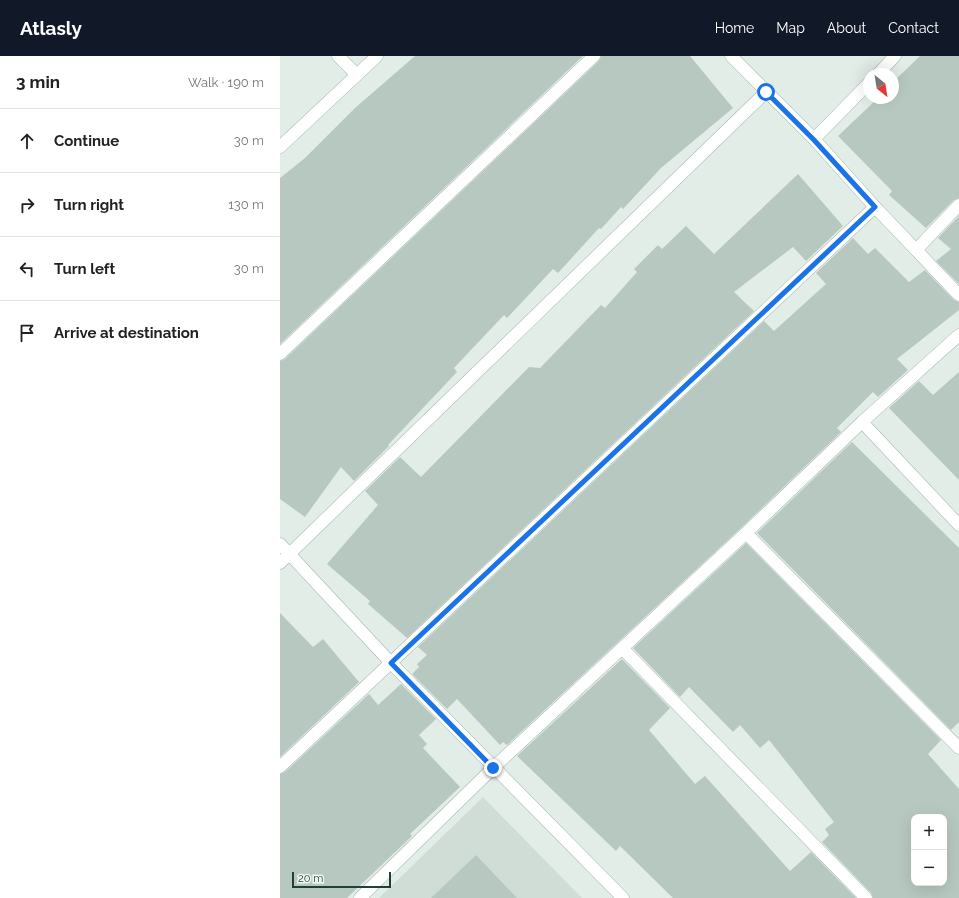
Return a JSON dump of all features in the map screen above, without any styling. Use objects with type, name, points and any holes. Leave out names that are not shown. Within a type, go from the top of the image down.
[{"type":"street","points":[[338,56],[357,75]]},
{"type":"street","points":[[280,147],[377,56]]},
{"type":"street","points":[[280,354],[594,56]]},
{"type":"street","points":[[731,56],[814,140],[875,207],[959,295]]},
{"type":"street","points":[[884,68],[895,56]]},
{"type":"street","points":[[814,140],[863,89]]},
{"type":"street","points":[[280,563],[766,92]]},
{"type":"street","points":[[916,250],[959,205]]},
{"type":"street","points":[[280,767],[875,207]]},
{"type":"street","points":[[360,898],[493,768],[746,533],[862,422],[959,335]]},
{"type":"street","points":[[862,422],[959,525]]},
{"type":"street","points":[[746,533],[959,748]]},
{"type":"street","points":[[280,544],[391,663],[493,768],[624,898]]},
{"type":"street","points":[[622,648],[866,898]]},
{"type":"shaded area","points":[[483,797],[582,898],[379,898]]},
{"type":"building","points":[[415,56],[583,56],[280,344],[280,178],[305,158],[355,108]]},
{"type":"building","points":[[601,56],[690,56],[733,108],[661,168],[623,209],[621,207],[601,229],[599,228],[558,273],[553,269],[507,318],[504,315],[454,368],[457,372],[388,445],[389,446],[354,481],[341,467],[305,517],[280,499],[280,361],[285,359],[599,61]]},
{"type":"building","points":[[920,56],[959,56],[959,198],[954,200],[926,228],[889,195],[892,191],[838,136],[872,104],[899,104],[899,76]]},
{"type":"building","points":[[798,174],[843,226],[806,261],[793,247],[734,292],[754,311],[407,638],[368,604],[370,601],[327,564],[378,505],[365,491],[400,457],[421,477],[529,367],[540,368],[601,305],[605,308],[637,272],[634,269],[658,245],[662,249],[686,226],[714,254]]},
{"type":"building","points":[[959,216],[959,284],[936,261],[951,249],[938,238]]},
{"type":"building","points":[[853,238],[868,254],[875,248],[909,282],[925,270],[954,300],[959,302],[959,310],[897,359],[908,370],[878,397],[873,392],[837,428],[841,432],[741,528],[507,745],[503,742],[500,745],[457,699],[447,709],[412,674],[419,667],[417,664],[427,655],[418,647],[764,321],[774,331],[826,284],[816,273]]},
{"type":"building","points":[[959,372],[959,480],[889,408],[919,381],[933,395]]},
{"type":"building","points":[[852,442],[959,548],[959,722],[951,730],[757,533]]},
{"type":"building","points":[[746,543],[941,740],[928,754],[959,789],[959,898],[873,898],[871,893],[822,842],[829,835],[825,829],[834,822],[769,740],[760,748],[740,725],[733,732],[689,687],[680,697],[633,648]]},
{"type":"building","points":[[280,613],[313,647],[323,639],[359,682],[280,757]]},
{"type":"building","points":[[622,659],[670,708],[649,730],[695,784],[705,776],[790,871],[811,852],[856,898],[673,898],[620,846],[616,851],[517,756]]},
{"type":"building","points":[[401,684],[436,719],[419,735],[427,744],[423,748],[460,787],[410,834],[412,836],[347,898],[280,898],[280,774],[285,772],[369,694],[378,705]]},
{"type":"building","points":[[476,855],[517,898],[431,898]]},
{"type":"route","points":[[493,768],[391,663],[875,207],[814,140],[766,92]]}]
